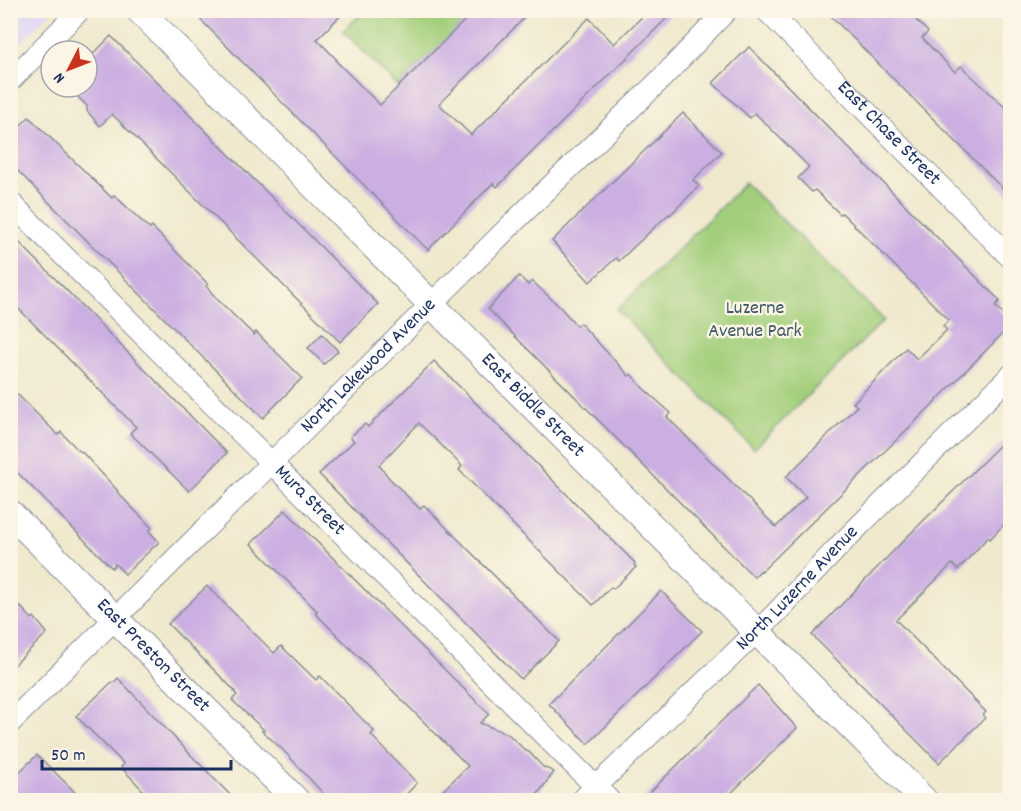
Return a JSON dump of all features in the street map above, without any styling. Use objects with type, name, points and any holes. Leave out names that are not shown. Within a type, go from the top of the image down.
[{"type":"street","points":[[10,81],[80,10]]},
{"type":"street","name":"East Biddle Street","points":[[139,10],[924,801]]},
{"type":"street","name":"North Lakewood Avenue","points":[[10,723],[431,304],[659,81],[727,10]]},
{"type":"street","name":"East Chase Street","points":[[766,10],[1011,257]]},
{"type":"street","name":"Mura Street","points":[[10,202],[272,463],[596,796]]},
{"type":"street","name":"North Luzerne Avenue","points":[[596,796],[842,543],[1011,376]]},
{"type":"street","name":"East Preston Street","points":[[10,513],[296,801]]},
{"type":"shaded area","points":[[10,11],[52,11],[11,53]]},
{"type":"green space","points":[[364,11],[475,11],[398,87],[343,31]]},
{"type":"green space","name":"Luzerne Avenue Park","points":[[745,183],[884,320],[754,449],[617,310]]},
{"type":"building","points":[[191,10],[346,10],[317,39],[380,105],[475,10],[532,10],[439,104],[471,135],[589,18],[614,44],[649,10],[675,10],[497,187],[493,183],[428,250]]},
{"type":"building","points":[[825,10],[906,10],[928,32],[922,38],[955,72],[961,66],[1011,113],[1011,197]]},
{"type":"building","points":[[111,36],[378,304],[340,342],[112,114],[100,126],[87,111],[87,106],[80,99],[99,99],[99,48]]},
{"type":"building","points":[[749,47],[1000,301],[995,306],[1011,321],[1011,325],[924,413],[754,577],[488,309],[519,276],[528,285],[532,281],[577,326],[580,323],[629,376],[631,374],[671,413],[667,417],[776,527],[806,497],[786,477],[857,406],[853,403],[906,348],[917,359],[947,330],[943,326],[949,320],[842,213],[840,214],[815,190],[812,192],[798,178],[809,167],[755,113],[750,118],[713,83]]},
{"type":"building","points":[[683,113],[722,152],[693,180],[699,186],[670,215],[619,261],[616,258],[590,282],[552,241]]},
{"type":"building","points":[[29,117],[112,198],[114,195],[150,229],[152,227],[208,284],[206,286],[217,299],[254,335],[256,332],[302,378],[263,418],[10,163],[10,136]]},
{"type":"building","points":[[10,233],[227,453],[189,491],[130,433],[136,427],[10,300]]},
{"type":"building","points":[[322,334],[338,351],[324,364],[308,348]]},
{"type":"building","points":[[434,361],[635,563],[636,567],[593,605],[459,470],[462,466],[419,423],[379,465],[420,509],[424,505],[559,641],[521,679],[319,474],[354,441],[350,437],[365,424],[368,427]]},
{"type":"building","points":[[10,387],[58,435],[61,432],[82,452],[152,528],[149,531],[159,542],[125,574],[115,564],[112,568],[10,465]]},
{"type":"building","points":[[1011,434],[1011,517],[990,539],[988,537],[958,570],[952,564],[896,620],[986,712],[983,715],[985,718],[939,763],[812,635]]},
{"type":"building","points":[[285,510],[489,714],[480,723],[508,734],[543,767],[554,772],[537,795],[520,801],[432,801],[468,766],[315,613],[317,611],[251,544]]},
{"type":"building","points":[[207,586],[274,653],[281,646],[316,680],[320,676],[374,731],[371,735],[417,783],[400,801],[330,801],[284,751],[262,731],[264,730],[232,700],[237,695],[235,691],[168,624]]},
{"type":"building","points":[[661,591],[702,631],[588,744],[549,704]]},
{"type":"building","points":[[21,607],[32,619],[34,617],[47,633],[10,669],[10,617]]},
{"type":"building","points":[[118,678],[236,801],[153,801],[121,767],[124,764],[76,716]]},
{"type":"building","points":[[758,685],[797,728],[723,801],[641,801]]},
{"type":"building","points":[[37,755],[83,801],[10,801],[10,781]]}]
